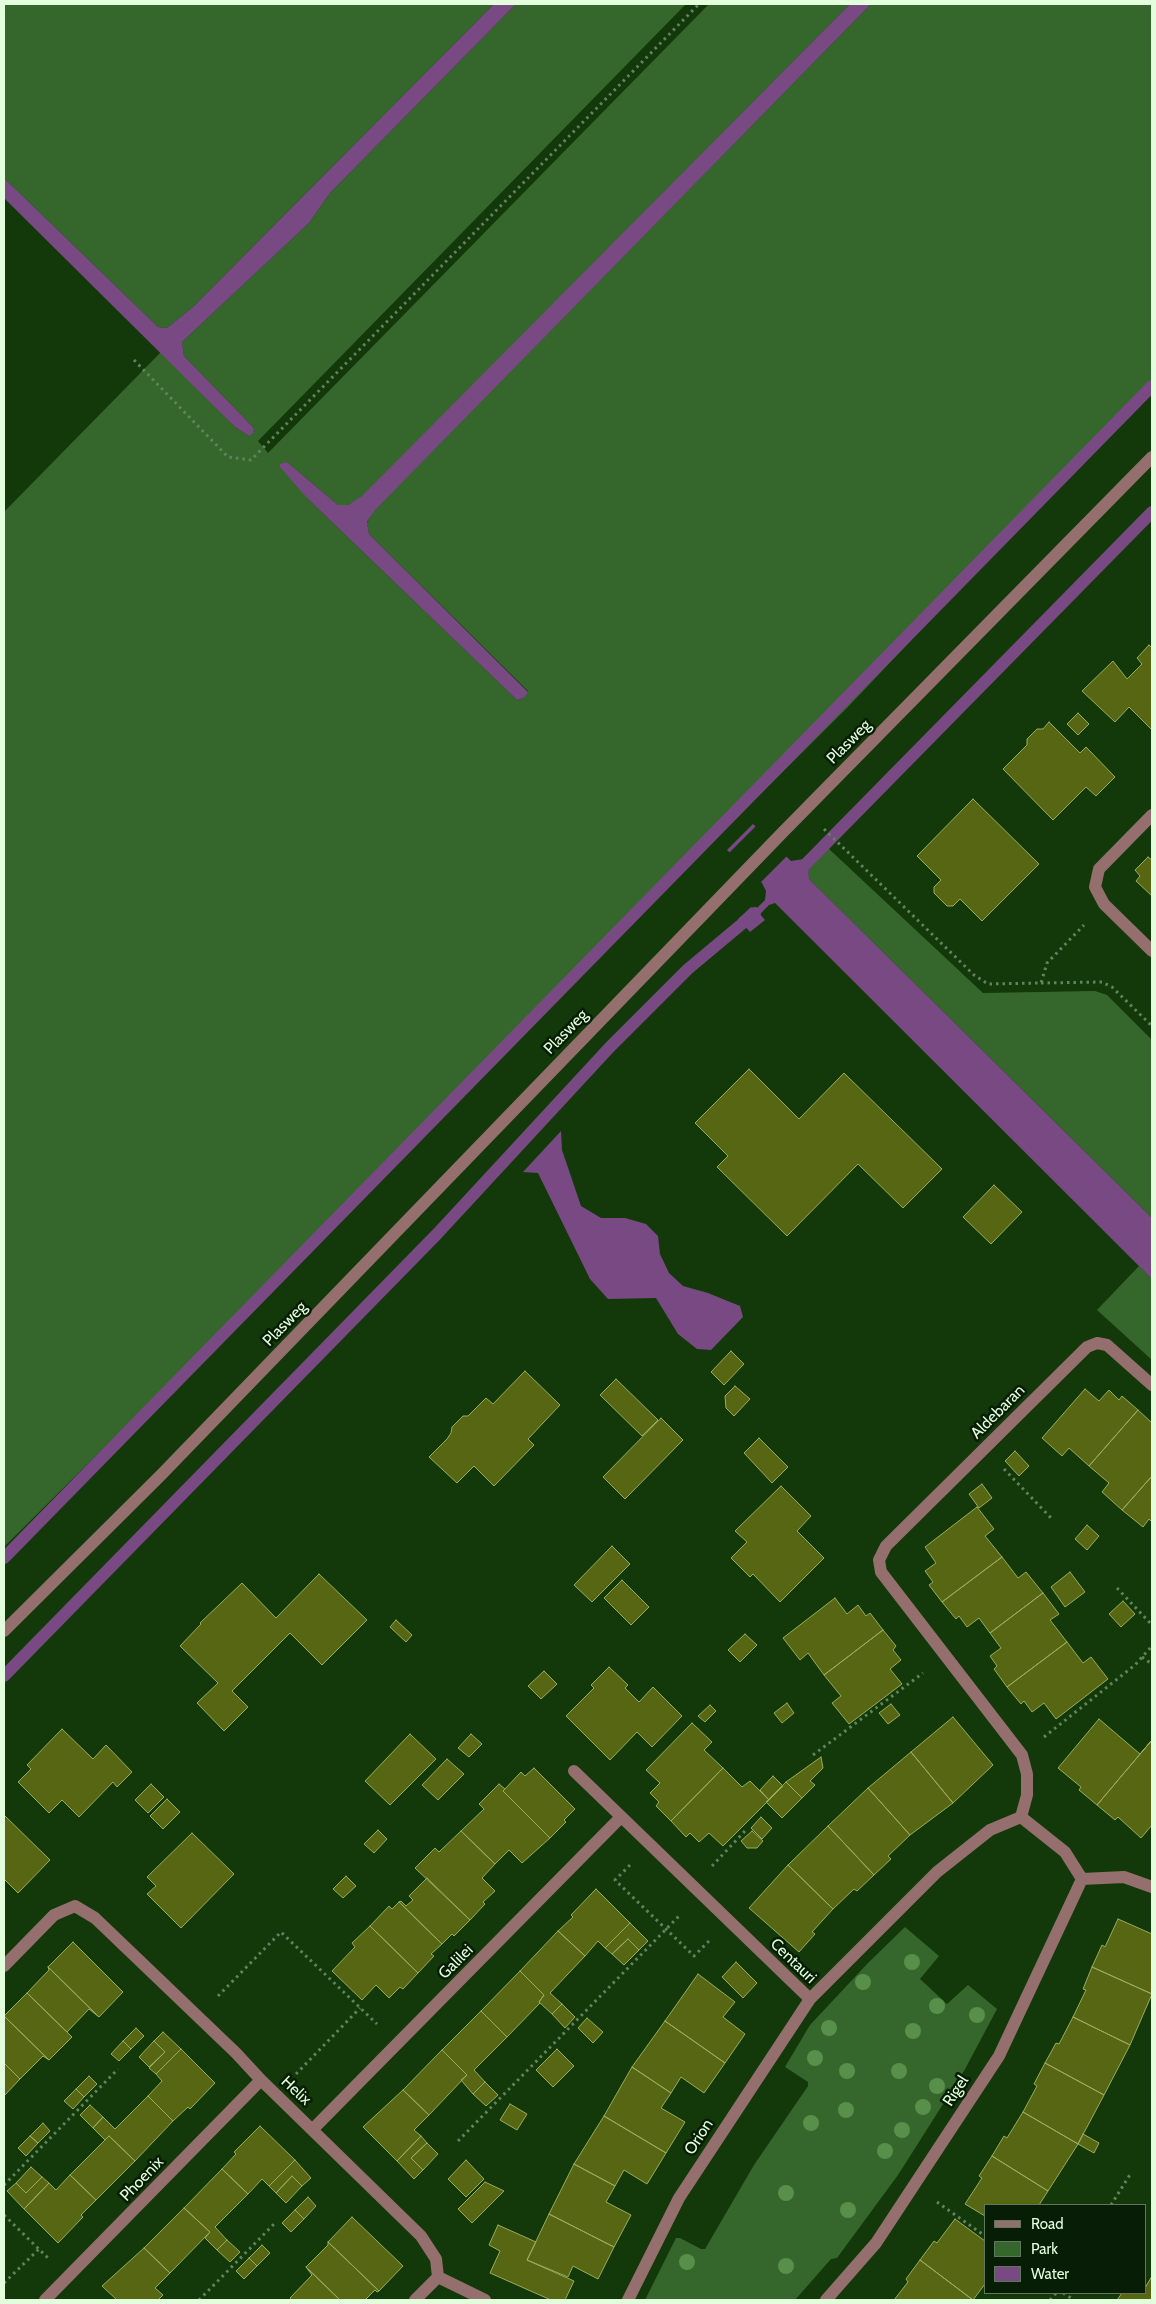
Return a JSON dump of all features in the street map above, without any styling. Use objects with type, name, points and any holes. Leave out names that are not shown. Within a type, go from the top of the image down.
[{"type":"street","name":"Plasweg","points":[[4,1631],[168,1468],[736,880],[1152,457]]},
{"type":"street","points":[[1152,815],[1100,869],[1095,887],[1104,904],[1152,951]]},
{"type":"street","name":"Aldebaran","points":[[946,1657],[881,1572],[879,1560],[886,1546],[1087,1347],[1097,1343],[1107,1344],[1152,1384]]},
{"type":"street","points":[[946,1657],[1022,1754],[1027,1774],[1027,1795],[1021,1817],[1065,1852],[1082,1879],[1124,1877],[1152,1887]]},
{"type":"street","name":"Centauri","points":[[574,1771],[810,1999],[937,1872],[990,1830],[1021,1817]]},
{"type":"street","name":"Galilei","points":[[313,2129],[621,1818]]},
{"type":"street","name":"Rigel","points":[[826,2300],[876,2243],[999,2056],[1082,1879]]},
{"type":"street","name":"Helix","points":[[4,1966],[54,1915],[75,1906],[95,1918],[198,2016],[421,2236],[436,2259],[438,2277]]},
{"type":"street","name":"Orion","points":[[628,2300],[679,2198],[810,1999]]},
{"type":"street","name":"Phoenix","points":[[45,2300],[261,2080]]},
{"type":"street","points":[[415,2300],[438,2277],[485,2300]]},
{"type":"path","points":[[134,360],[228,457],[251,460],[699,4]]},
{"type":"path","points":[[822,827],[974,975],[988,984],[1102,982],[1112,987],[1152,1026]]},
{"type":"path","points":[[1041,983],[1047,963],[1104,904]]},
{"type":"path","points":[[985,1449],[1052,1519]]},
{"type":"path","points":[[1117,1588],[1152,1625]]},
{"type":"path","points":[[1022,1754],[1142,1657],[1152,1646]]},
{"type":"path","points":[[813,1755],[946,1657]]},
{"type":"path","points":[[1142,1657],[1152,1664]]},
{"type":"path","points":[[458,2140],[666,1929],[745,1831]]},
{"type":"path","points":[[650,1845],[615,1880],[694,1956],[729,1922]]},
{"type":"path","points":[[198,2016],[281,1932],[398,2044]]},
{"type":"path","points":[[276,2094],[360,2008]]},
{"type":"path","points":[[4,2185],[118,2069]]},
{"type":"path","points":[[1112,2204],[1131,2173]]},
{"type":"path","points":[[915,2185],[984,2235]]},
{"type":"path","points":[[199,2300],[275,2223]]},
{"type":"path","points":[[4,2283],[39,2249]]},
{"type":"green space","points":[[4,4],[494,4],[194,306],[167,328],[158,327],[4,178]]},
{"type":"green space","points":[[516,4],[686,4],[258,441],[268,453],[709,4],[850,4],[363,496],[348,505],[338,505],[287,462],[308,499],[517,700],[524,698],[528,691],[369,534],[367,523],[373,511],[871,4],[1152,4],[1152,386],[847,708],[4,1547],[4,512],[161,352],[235,427],[249,436],[253,427],[184,356],[182,342],[309,223],[330,193]]},
{"type":"green space","points":[[828,848],[983,993],[1095,991],[1107,995],[1152,1040],[1152,1218],[809,879],[808,870]]},
{"type":"green space","points":[[1139,1266],[1152,1279],[1152,1360],[1097,1310]]},
{"type":"green space","points":[[905,1927],[939,1956],[920,1979],[947,2004],[968,1985],[997,2009],[964,2071],[898,2175],[837,2258],[831,2259],[795,2300],[645,2300],[676,2238],[705,2249],[754,2165],[808,2086],[808,2082],[785,2067],[810,2025],[868,1963]]},
{"type":"water","points":[[494,4],[516,4],[330,193],[309,223],[182,342],[184,356],[253,427],[253,433],[249,436],[235,427],[4,198],[4,178],[158,327],[167,328],[194,306]]},
{"type":"water","points":[[850,4],[871,4],[374,511],[367,522],[369,534],[528,692],[524,698],[517,700],[308,499],[280,467],[280,464],[287,462],[338,505],[348,505],[362,496]]},
{"type":"water","points":[[753,824],[791,861],[804,859],[808,863],[809,879],[1152,1218],[1152,1279],[775,903],[769,905],[760,914],[765,920],[750,932],[738,919],[751,907],[755,910],[765,900],[766,891],[762,883],[727,850]]},
{"type":"water","points":[[561,1131],[562,1150],[581,1206],[601,1218],[625,1218],[646,1224],[658,1236],[660,1254],[669,1273],[683,1286],[708,1293],[740,1306],[743,1317],[711,1350],[697,1349],[678,1334],[656,1298],[608,1299],[590,1279],[538,1173],[523,1172]]},
{"type":"pier","points":[[757,825],[788,855],[759,884],[728,854]]},
{"type":"building","points":[[1149,645],[1152,648],[1152,730],[1129,707],[1115,722],[1082,691],[1113,661],[1127,679],[1142,664],[1137,658]]},
{"type":"building","points":[[1078,713],[1089,724],[1078,735],[1067,724]]},
{"type":"building","points":[[1049,722],[1080,753],[1086,747],[1115,777],[1096,796],[1086,787],[1053,820],[1003,769],[1027,745],[1027,739],[1037,729],[1043,729]]},
{"type":"building","points":[[973,799],[1039,864],[982,921],[960,899],[953,906],[947,906],[934,893],[934,887],[941,880],[917,856]]},
{"type":"building","points":[[1148,857],[1152,860],[1152,896],[1136,881],[1140,876],[1135,870]]},
{"type":"building","points":[[749,1069],[799,1119],[844,1073],[942,1169],[903,1208],[858,1164],[787,1236],[717,1167],[728,1156],[695,1123]]},
{"type":"building","points":[[994,1185],[1022,1212],[991,1244],[963,1217]]},
{"type":"building","points":[[731,1351],[744,1364],[724,1385],[711,1372]]},
{"type":"building","points":[[525,1371],[560,1405],[528,1439],[534,1445],[494,1486],[474,1466],[457,1483],[429,1457],[447,1439],[452,1427],[463,1416],[468,1416],[486,1398],[493,1404]]},
{"type":"building","points":[[616,1379],[658,1420],[642,1436],[600,1395]]},
{"type":"building","points":[[735,1386],[750,1399],[734,1416],[726,1408],[725,1396]]},
{"type":"building","points":[[1085,1389],[1099,1401],[1109,1390],[1119,1400],[1122,1396],[1138,1410],[1089,1466],[1069,1448],[1062,1456],[1042,1438]]},
{"type":"building","points":[[1138,1410],[1152,1423],[1152,1476],[1122,1510],[1102,1492],[1109,1483],[1089,1466]]},
{"type":"building","points":[[661,1418],[683,1440],[625,1499],[603,1477]]},
{"type":"building","points":[[759,1438],[788,1467],[772,1483],[744,1453]]},
{"type":"building","points":[[1015,1451],[1029,1466],[1019,1476],[1005,1461]]},
{"type":"building","points":[[1152,1476],[1152,1522],[1149,1519],[1143,1527],[1122,1510]]},
{"type":"building","points":[[982,1484],[992,1498],[979,1508],[969,1494]]},
{"type":"building","points":[[781,1486],[811,1516],[797,1531],[824,1558],[780,1602],[753,1574],[750,1577],[731,1558],[747,1542],[735,1531]]},
{"type":"building","points":[[977,1507],[994,1529],[985,1536],[1002,1557],[942,1602],[929,1585],[933,1582],[925,1571],[936,1563],[925,1547]]},
{"type":"building","points":[[1087,1525],[1099,1536],[1087,1550],[1075,1539]]},
{"type":"building","points":[[612,1546],[630,1564],[592,1602],[574,1585]]},
{"type":"building","points":[[1002,1557],[1018,1578],[1026,1572],[1043,1593],[990,1633],[979,1618],[967,1627],[959,1616],[956,1619],[942,1602]]},
{"type":"building","points":[[1070,1572],[1085,1592],[1065,1607],[1051,1587]]},
{"type":"building","points":[[319,1574],[367,1620],[322,1665],[290,1633],[232,1691],[248,1707],[224,1731],[197,1703],[218,1683],[180,1646],[200,1623],[242,1583],[276,1618]]},
{"type":"building","points":[[622,1580],[649,1607],[631,1625],[604,1598]]},
{"type":"building","points":[[1043,1593],[1059,1614],[1050,1620],[1067,1642],[1007,1687],[994,1669],[997,1666],[990,1656],[1001,1648],[990,1633]]},
{"type":"building","points":[[835,1598],[847,1614],[858,1605],[866,1616],[870,1613],[883,1630],[824,1675],[808,1653],[800,1660],[783,1638]]},
{"type":"building","points":[[1123,1601],[1135,1614],[1121,1627],[1109,1614]]},
{"type":"building","points":[[396,1620],[412,1635],[406,1642],[390,1627]]},
{"type":"building","points":[[883,1630],[896,1646],[893,1650],[901,1660],[890,1669],[902,1684],[849,1724],[832,1703],[841,1696],[824,1675]]},
{"type":"building","points":[[745,1634],[757,1645],[740,1662],[728,1650]]},
{"type":"building","points":[[1067,1642],[1083,1663],[1091,1657],[1108,1679],[1056,1719],[1044,1703],[1032,1712],[1024,1701],[1021,1704],[1007,1687]]},
{"type":"building","points":[[609,1667],[628,1685],[625,1688],[639,1702],[653,1687],[682,1716],[652,1747],[637,1732],[610,1760],[566,1716],[594,1688],[591,1685]]},
{"type":"building","points":[[544,1671],[557,1684],[541,1699],[528,1686]]},
{"type":"building","points":[[787,1703],[794,1713],[782,1723],[774,1713]]},
{"type":"building","points":[[891,1704],[900,1715],[888,1724],[879,1713]]},
{"type":"building","points":[[710,1705],[716,1711],[705,1722],[698,1716]]},
{"type":"building","points":[[953,1717],[993,1765],[953,1803],[911,1752]]},
{"type":"building","points":[[1099,1719],[1140,1754],[1152,1740],[1097,1805],[1079,1790],[1081,1787],[1058,1768]]},
{"type":"building","points":[[692,1723],[712,1742],[704,1750],[723,1768],[671,1821],[656,1806],[659,1802],[650,1793],[660,1783],[646,1770]]},
{"type":"building","points":[[62,1729],[93,1759],[106,1745],[132,1772],[117,1787],[113,1782],[79,1817],[62,1800],[49,1813],[18,1782],[31,1769],[27,1765]]},
{"type":"building","points":[[410,1734],[436,1759],[390,1805],[365,1781]]},
{"type":"building","points":[[471,1734],[482,1744],[469,1757],[458,1748]]},
{"type":"building","points":[[1152,1740],[1152,1825],[1141,1838],[1118,1817],[1115,1820],[1097,1805]]},
{"type":"building","points":[[911,1752],[953,1803],[910,1835],[868,1788]]},
{"type":"building","points":[[821,1757],[823,1768],[810,1781],[815,1785],[802,1798],[786,1782]]},
{"type":"building","points":[[447,1759],[464,1774],[438,1800],[422,1785]]},
{"type":"building","points":[[534,1768],[575,1809],[564,1820],[566,1822],[550,1838],[503,1791],[521,1772],[525,1776]]},
{"type":"building","points":[[723,1768],[742,1787],[750,1781],[769,1800],[723,1846],[709,1833],[699,1842],[690,1833],[686,1837],[671,1821]]},
{"type":"building","points":[[773,1776],[783,1786],[769,1800],[760,1790]]},
{"type":"building","points":[[786,1782],[802,1798],[782,1818],[766,1802]]},
{"type":"building","points":[[151,1784],[164,1797],[148,1813],[135,1800]]},
{"type":"building","points":[[499,1784],[505,1789],[503,1791],[550,1838],[522,1863],[509,1850],[495,1864],[461,1831],[484,1809],[479,1804]]},
{"type":"building","points":[[868,1788],[910,1835],[888,1856],[891,1859],[874,1875],[828,1826]]},
{"type":"building","points":[[167,1799],[180,1812],[163,1829],[150,1816]]},
{"type":"building","points":[[4,1815],[50,1860],[18,1893],[4,1879]]},
{"type":"building","points":[[761,1817],[772,1828],[762,1839],[751,1828]]},
{"type":"building","points":[[828,1826],[874,1875],[857,1891],[854,1889],[833,1909],[788,1865]]},
{"type":"building","points":[[378,1830],[387,1839],[374,1853],[364,1844]]},
{"type":"building","points":[[461,1831],[495,1864],[482,1878],[495,1891],[483,1902],[485,1904],[470,1920],[415,1868],[435,1848],[439,1852]]},
{"type":"building","points":[[752,1831],[763,1841],[757,1848],[747,1848],[741,1841]]},
{"type":"building","points":[[192,1833],[234,1874],[181,1928],[147,1894],[156,1886],[147,1877]]},
{"type":"building","points":[[788,1865],[833,1909],[812,1932],[815,1934],[799,1952],[749,1908]]},
{"type":"building","points":[[346,1876],[356,1886],[343,1898],[333,1889]]},
{"type":"building","points":[[427,1878],[470,1920],[454,1936],[452,1934],[442,1944],[399,1902],[401,1901],[406,1906],[413,1900],[409,1896]]},
{"type":"building","points":[[596,1889],[630,1923],[605,1948],[598,1941],[585,1956],[558,1931],[573,1917],[571,1915]]},
{"type":"building","points":[[399,1902],[442,1944],[431,1954],[434,1956],[418,1973],[370,1926],[389,1906],[392,1909]]},
{"type":"building","points":[[1118,1919],[1152,1934],[1152,1994],[1092,1967],[1102,1945],[1105,1947]]},
{"type":"building","points":[[630,1923],[648,1941],[639,1950],[628,1939],[612,1954],[605,1948]]},
{"type":"building","points":[[370,1926],[418,1973],[403,1989],[400,1987],[389,1998],[376,1985],[362,2000],[332,1971],[355,1947],[352,1943]]},
{"type":"building","points":[[558,1931],[585,1956],[550,1993],[562,2004],[552,2014],[539,2002],[544,1995],[520,1971]]},
{"type":"building","points":[[628,1939],[639,1950],[624,1965],[612,1954]]},
{"type":"building","points":[[73,1942],[123,1992],[99,2017],[48,1967]]},
{"type":"building","points":[[736,1962],[757,1983],[743,1998],[722,1977]]},
{"type":"building","points":[[48,1967],[99,2017],[89,2009],[67,2032],[27,1993],[49,1970]]},
{"type":"building","points":[[1092,1967],[1152,1994],[1130,2045],[1073,2017],[1086,1990],[1083,1989]]},
{"type":"building","points":[[520,1971],[544,1995],[540,2003],[507,2037],[481,2011]]},
{"type":"building","points":[[698,1974],[735,2002],[723,2017],[745,2034],[725,2063],[665,2021]]},
{"type":"building","points":[[27,1993],[72,2037],[49,2060],[4,2016]]},
{"type":"building","points":[[562,2004],[575,2017],[565,2028],[552,2014]]},
{"type":"building","points":[[481,2011],[507,2037],[474,2070],[485,2082],[473,2094],[461,2080],[467,2075],[442,2050]]},
{"type":"building","points":[[4,2016],[49,2060],[43,2056],[20,2079],[4,2063]]},
{"type":"building","points":[[1073,2017],[1130,2045],[1104,2095],[1045,2063],[1056,2043],[1059,2044]]},
{"type":"building","points":[[587,2018],[603,2032],[593,2043],[578,2028]]},
{"type":"building","points":[[665,2021],[725,2063],[704,2093],[681,2077],[671,2093],[632,2067]]},
{"type":"building","points":[[136,2028],[144,2036],[131,2049],[123,2041]]},
{"type":"building","points":[[163,2032],[181,2049],[156,2074],[149,2068],[165,2052],[154,2041]]},
{"type":"building","points":[[123,2041],[131,2049],[119,2061],[111,2054]]},
{"type":"building","points":[[154,2041],[165,2052],[149,2067],[139,2057]]},
{"type":"building","points":[[181,2049],[215,2083],[190,2109],[188,2107],[173,2121],[148,2096],[162,2081],[156,2074]]},
{"type":"building","points":[[557,2049],[574,2066],[553,2087],[536,2070]]},
{"type":"building","points":[[442,2050],[467,2075],[429,2115],[403,2090]]},
{"type":"building","points":[[4,2063],[20,2079],[4,2096]]},
{"type":"building","points":[[1045,2063],[1104,2095],[1078,2144],[1023,2112],[1037,2086],[1034,2084]]},
{"type":"building","points":[[632,2067],[671,2093],[661,2108],[685,2122],[666,2153],[604,2116]]},
{"type":"building","points":[[89,2076],[97,2084],[84,2097],[76,2089]]},
{"type":"building","points":[[485,2082],[498,2095],[486,2106],[473,2094]]},
{"type":"building","points":[[76,2089],[84,2097],[73,2109],[64,2101]]},
{"type":"building","points":[[403,2090],[429,2115],[414,2130],[421,2136],[397,2161],[363,2127]]},
{"type":"building","points":[[148,2096],[173,2121],[135,2161],[109,2136],[105,2140],[93,2128],[103,2117],[115,2129]]},
{"type":"building","points":[[510,2104],[527,2114],[517,2130],[500,2120]]},
{"type":"building","points":[[90,2105],[103,2117],[93,2128],[80,2115]]},
{"type":"building","points":[[1023,2112],[1078,2144],[1048,2191],[992,2156],[1004,2136],[1007,2138]]},
{"type":"building","points":[[604,2116],[666,2153],[647,2184],[624,2170],[615,2186],[574,2164]]},
{"type":"building","points":[[43,2123],[50,2131],[38,2143],[30,2136]]},
{"type":"building","points":[[260,2126],[295,2160],[269,2186],[262,2179],[248,2194],[222,2169],[236,2154],[234,2152]]},
{"type":"building","points":[[1083,2134],[1099,2143],[1094,2153],[1078,2144]]},
{"type":"building","points":[[30,2136],[38,2143],[26,2156],[18,2148]]},
{"type":"building","points":[[109,2136],[135,2161],[96,2200],[70,2175]]},
{"type":"building","points":[[421,2136],[427,2143],[411,2158],[423,2170],[414,2179],[397,2161]]},
{"type":"building","points":[[427,2143],[438,2154],[423,2170],[411,2158]]},
{"type":"building","points":[[992,2156],[1048,2191],[1040,2204],[984,2204],[984,2215],[965,2204],[982,2178],[979,2176]]},
{"type":"building","points":[[295,2160],[311,2178],[302,2186],[292,2176],[276,2193],[269,2186]]},
{"type":"building","points":[[466,2160],[484,2179],[466,2197],[448,2179]]},
{"type":"building","points":[[574,2164],[615,2186],[606,2202],[631,2215],[614,2247],[549,2214]]},
{"type":"building","points":[[31,2167],[42,2177],[26,2193],[16,2183]]},
{"type":"building","points":[[222,2169],[248,2194],[215,2227],[227,2240],[217,2250],[205,2238],[210,2232],[184,2208]]},
{"type":"building","points":[[70,2175],[96,2200],[81,2215],[83,2217],[58,2243],[24,2209],[49,2183],[56,2190]]},
{"type":"building","points":[[292,2176],[302,2186],[286,2203],[276,2193]]},
{"type":"building","points":[[42,2177],[49,2183],[24,2209],[7,2191],[16,2183],[26,2193]]},
{"type":"building","points":[[485,2182],[504,2191],[472,2223],[458,2209]]},
{"type":"building","points":[[308,2197],[316,2206],[304,2219],[295,2210]]},
{"type":"building","points":[[184,2208],[210,2232],[170,2273],[144,2248]]},
{"type":"building","points":[[295,2210],[304,2219],[291,2232],[282,2223]]},
{"type":"building","points":[[549,2214],[614,2247],[598,2279],[573,2266],[568,2277],[527,2260]]},
{"type":"building","points":[[352,2217],[403,2266],[379,2291],[328,2242]]},
{"type":"building","points":[[955,2219],[984,2240],[984,2285],[973,2300],[920,2260],[934,2241],[937,2243]]},
{"type":"building","points":[[498,2225],[536,2242],[527,2260],[574,2281],[565,2300],[551,2300],[490,2273],[500,2251],[489,2245]]},
{"type":"building","points":[[227,2240],[240,2252],[230,2262],[217,2250]]},
{"type":"building","points":[[328,2242],[379,2291],[375,2290],[365,2300],[340,2300],[306,2267],[328,2245]]},
{"type":"building","points":[[262,2245],[270,2253],[257,2266],[249,2258]]},
{"type":"building","points":[[144,2248],[170,2273],[155,2288],[163,2295],[158,2300],[117,2300],[102,2286]]},
{"type":"building","points":[[249,2258],[257,2266],[244,2279],[236,2271]]},
{"type":"building","points":[[920,2260],[973,2300],[894,2300],[908,2282],[906,2279]]},
{"type":"building","points":[[306,2267],[340,2300],[292,2300],[290,2298],[312,2275]]},
{"type":"building","points":[[1152,2276],[1152,2300],[1117,2300],[1121,2294],[1146,2294],[1146,2286]]},
{"type":"waterway","points":[[4,1558],[1152,386]]},
{"type":"waterway","points":[[796,874],[1152,512]]},
{"type":"waterway","points":[[4,1676],[437,1234],[609,1048],[688,969],[755,913]]}]
